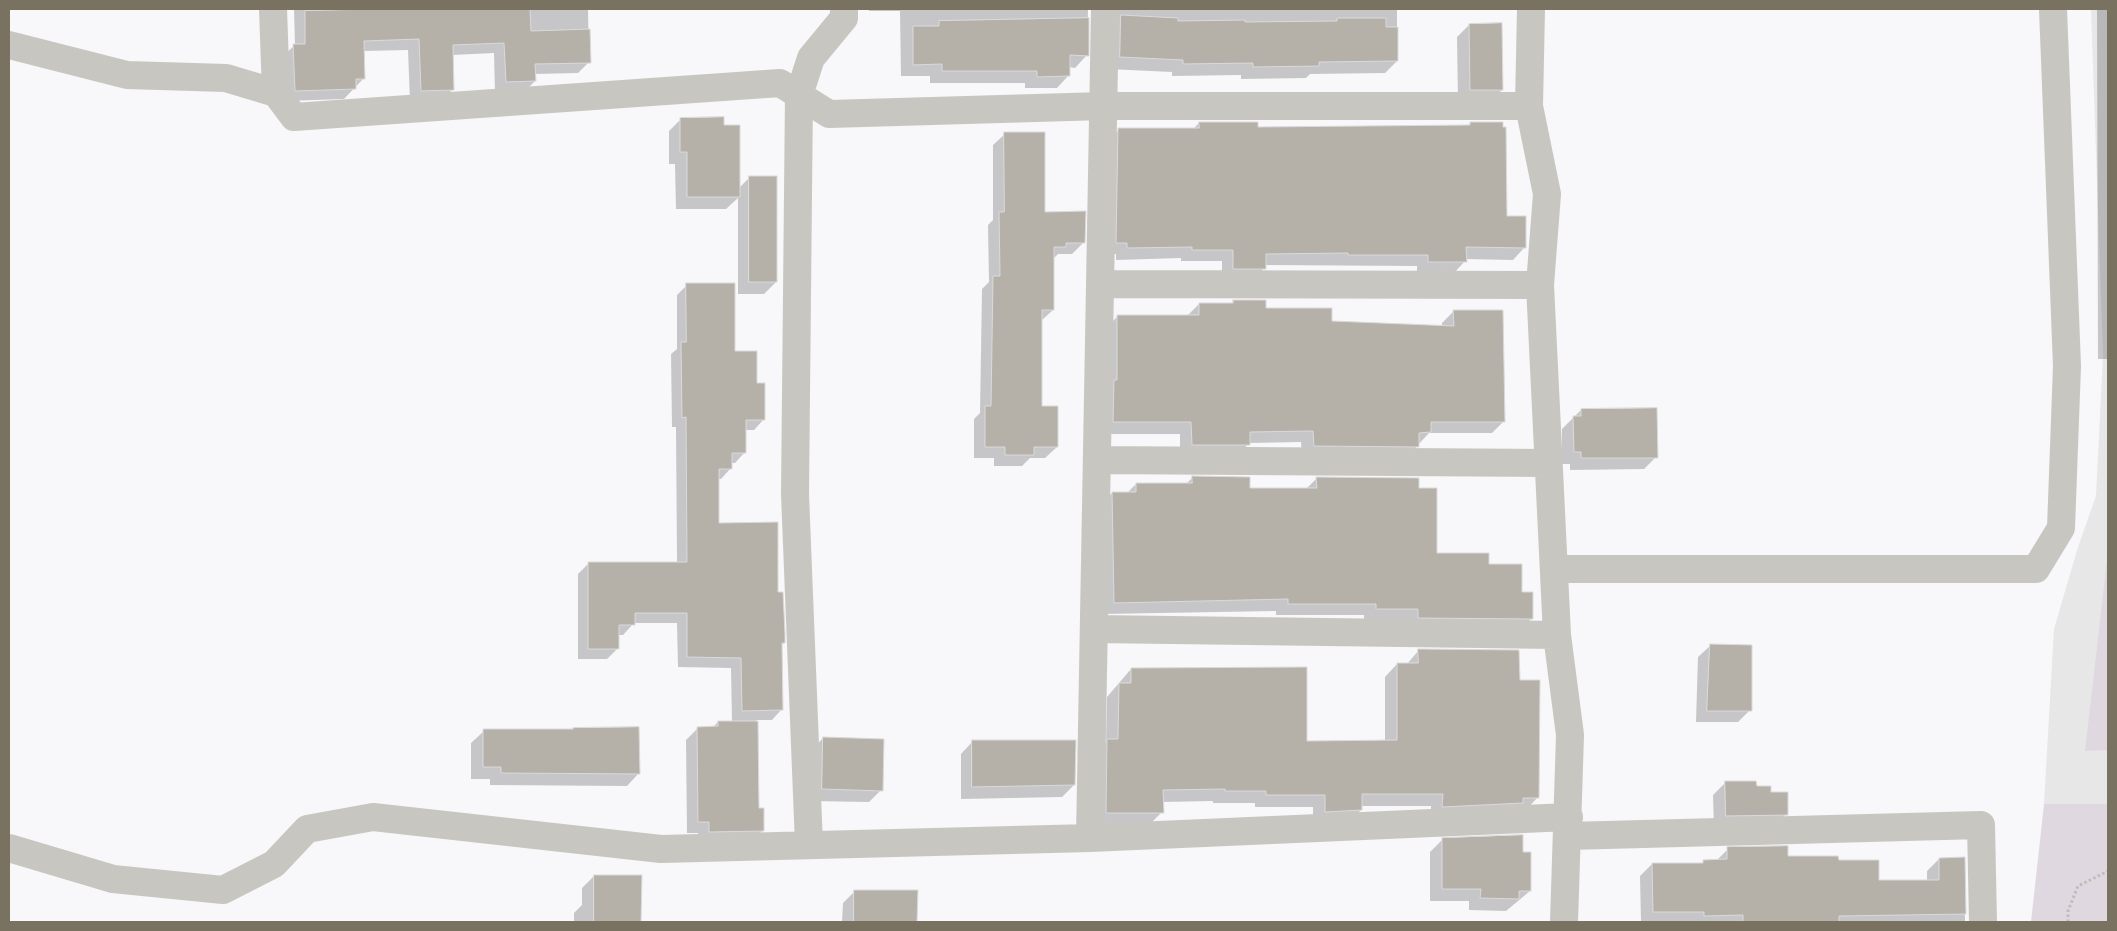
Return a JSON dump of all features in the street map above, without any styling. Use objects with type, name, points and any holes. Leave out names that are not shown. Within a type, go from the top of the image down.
[{"type":"street","points":[[273,9],[276,93],[294,117],[780,83],[828,114],[1104,106],[1529,106]]},
{"type":"street","points":[[809,845],[796,494],[799,95],[811,58],[844,18],[844,9]]},
{"type":"street","points":[[1090,838],[1105,9]]},
{"type":"street","points":[[1531,9],[1529,106],[1547,194],[1540,285],[1557,635],[1570,734],[1564,922]]},
{"type":"street","points":[[1554,569],[2036,570],[2061,528],[2067,366],[2053,9]]},
{"type":"street","points":[[9,45],[127,75],[226,78],[276,93]]},
{"type":"street","points":[[1100,284],[1540,285]]},
{"type":"street","points":[[1097,460],[1549,463]]},
{"type":"street","points":[[1094,630],[1557,635]]},
{"type":"street","points":[[9,848],[113,879],[224,890],[274,864],[307,829],[373,817],[662,849],[1568,826],[1980,825],[1983,922]]},
{"type":"path","points":[[2068,922],[2068,911],[2078,886],[2108,871]]},
{"type":"shaded area","points":[[2091,9],[2108,9],[2108,804],[2044,804],[2054,629],[2078,547],[2096,496],[2103,355]]},
{"type":"shaded area","points":[[2108,551],[2108,750],[2085,751]]},
{"type":"shaded area","points":[[2044,804],[2108,804],[2108,922],[2031,922]]},
{"type":"building","points":[[530,9],[531,31],[590,29],[591,63],[535,64],[536,81],[506,82],[504,43],[453,45],[454,90],[421,91],[419,39],[364,41],[365,79],[356,79],[356,89],[295,91],[293,44],[305,44],[305,11]]},
{"type":"building","points":[[1121,15],[1178,18],[1178,21],[1245,20],[1245,22],[1337,21],[1337,18],[1386,18],[1386,27],[1398,27],[1398,61],[1319,62],[1319,66],[1253,67],[1253,63],[1183,64],[1183,60],[1120,57]]},
{"type":"building","points":[[1089,18],[1089,56],[1070,55],[1070,76],[1037,77],[1037,71],[942,71],[942,64],[913,65],[913,26],[939,26],[939,21]]},
{"type":"building","points":[[1502,23],[1503,90],[1470,90],[1469,24]]},
{"type":"building","points":[[724,117],[724,125],[740,125],[740,197],[687,197],[687,152],[680,152],[680,118]]},
{"type":"building","points":[[1199,122],[1258,122],[1258,127],[1470,125],[1470,122],[1503,122],[1503,127],[1506,127],[1507,216],[1526,216],[1526,248],[1466,247],[1467,262],[1428,262],[1428,255],[1348,255],[1348,253],[1266,254],[1266,269],[1233,269],[1233,250],[1192,250],[1192,247],[1127,248],[1127,243],[1116,243],[1118,128],[1199,128]]},
{"type":"building","points":[[1004,132],[1045,132],[1045,212],[1086,211],[1085,243],[1066,243],[1066,247],[1054,247],[1054,310],[1042,310],[1042,406],[1058,406],[1058,447],[1034,447],[1034,455],[1005,455],[1005,447],[985,447],[985,406],[991,406],[993,276],[1000,276],[999,212],[1004,212]]},
{"type":"building","points":[[749,176],[777,176],[777,282],[749,282]]},
{"type":"building","points":[[686,283],[735,283],[735,351],[757,351],[757,383],[765,383],[765,420],[746,420],[746,453],[732,453],[732,469],[719,469],[719,523],[778,522],[778,592],[783,592],[785,634],[785,643],[782,643],[783,710],[742,711],[741,658],[687,657],[687,613],[635,613],[635,625],[619,625],[619,649],[588,649],[588,562],[687,562],[686,417],[682,418],[681,342],[686,342]]},
{"type":"building","points":[[1233,300],[1266,300],[1266,308],[1332,308],[1332,321],[1454,326],[1453,310],[1503,310],[1505,422],[1431,422],[1431,432],[1419,433],[1419,447],[1314,446],[1313,431],[1250,432],[1250,445],[1192,445],[1191,422],[1113,422],[1114,380],[1117,380],[1117,315],[1199,315],[1199,303],[1233,303]]},
{"type":"building","points":[[1657,408],[1658,458],[1581,458],[1581,452],[1574,452],[1573,416],[1581,416],[1581,409]]},
{"type":"building","points":[[1192,476],[1250,477],[1250,488],[1317,488],[1316,477],[1419,478],[1419,488],[1437,488],[1437,553],[1489,553],[1489,564],[1522,564],[1522,592],[1533,592],[1533,619],[1418,618],[1418,609],[1376,609],[1376,604],[1288,604],[1288,599],[1114,603],[1112,492],[1136,492],[1136,483],[1192,483]]},
{"type":"building","points":[[1710,644],[1752,645],[1752,711],[1707,711]]},
{"type":"building","points":[[1418,649],[1519,650],[1520,680],[1540,680],[1539,798],[1523,798],[1523,803],[1442,807],[1443,794],[1362,794],[1362,810],[1325,812],[1325,795],[1266,795],[1266,791],[1225,791],[1225,789],[1163,790],[1164,813],[1106,813],[1107,739],[1118,739],[1119,683],[1131,683],[1131,668],[1307,667],[1307,741],[1397,740],[1397,663],[1418,663]]},
{"type":"building","points":[[718,721],[758,721],[759,808],[764,808],[764,831],[709,832],[709,822],[698,822],[697,727],[718,726]]},
{"type":"building","points":[[639,727],[640,774],[501,773],[501,767],[483,767],[483,729]]},
{"type":"building","points":[[823,737],[884,739],[883,791],[822,789]]},
{"type":"building","points":[[972,740],[1076,740],[1075,785],[972,787]]},
{"type":"building","points":[[1725,781],[1756,781],[1757,786],[1771,786],[1771,792],[1788,792],[1788,815],[1726,816]]},
{"type":"building","points":[[1523,835],[1523,852],[1531,852],[1531,891],[1519,891],[1519,899],[1480,898],[1481,889],[1442,889],[1442,838]]},
{"type":"building","points":[[1788,846],[1788,856],[1838,856],[1839,860],[1879,860],[1879,880],[1939,880],[1939,858],[1965,857],[1966,914],[1839,916],[1839,922],[1743,922],[1743,915],[1704,916],[1704,912],[1653,912],[1652,863],[1703,863],[1703,860],[1727,859],[1727,847]]},
{"type":"building","points":[[594,875],[642,875],[641,922],[594,922]]},
{"type":"building","points":[[854,890],[918,890],[917,922],[854,922]]}]
